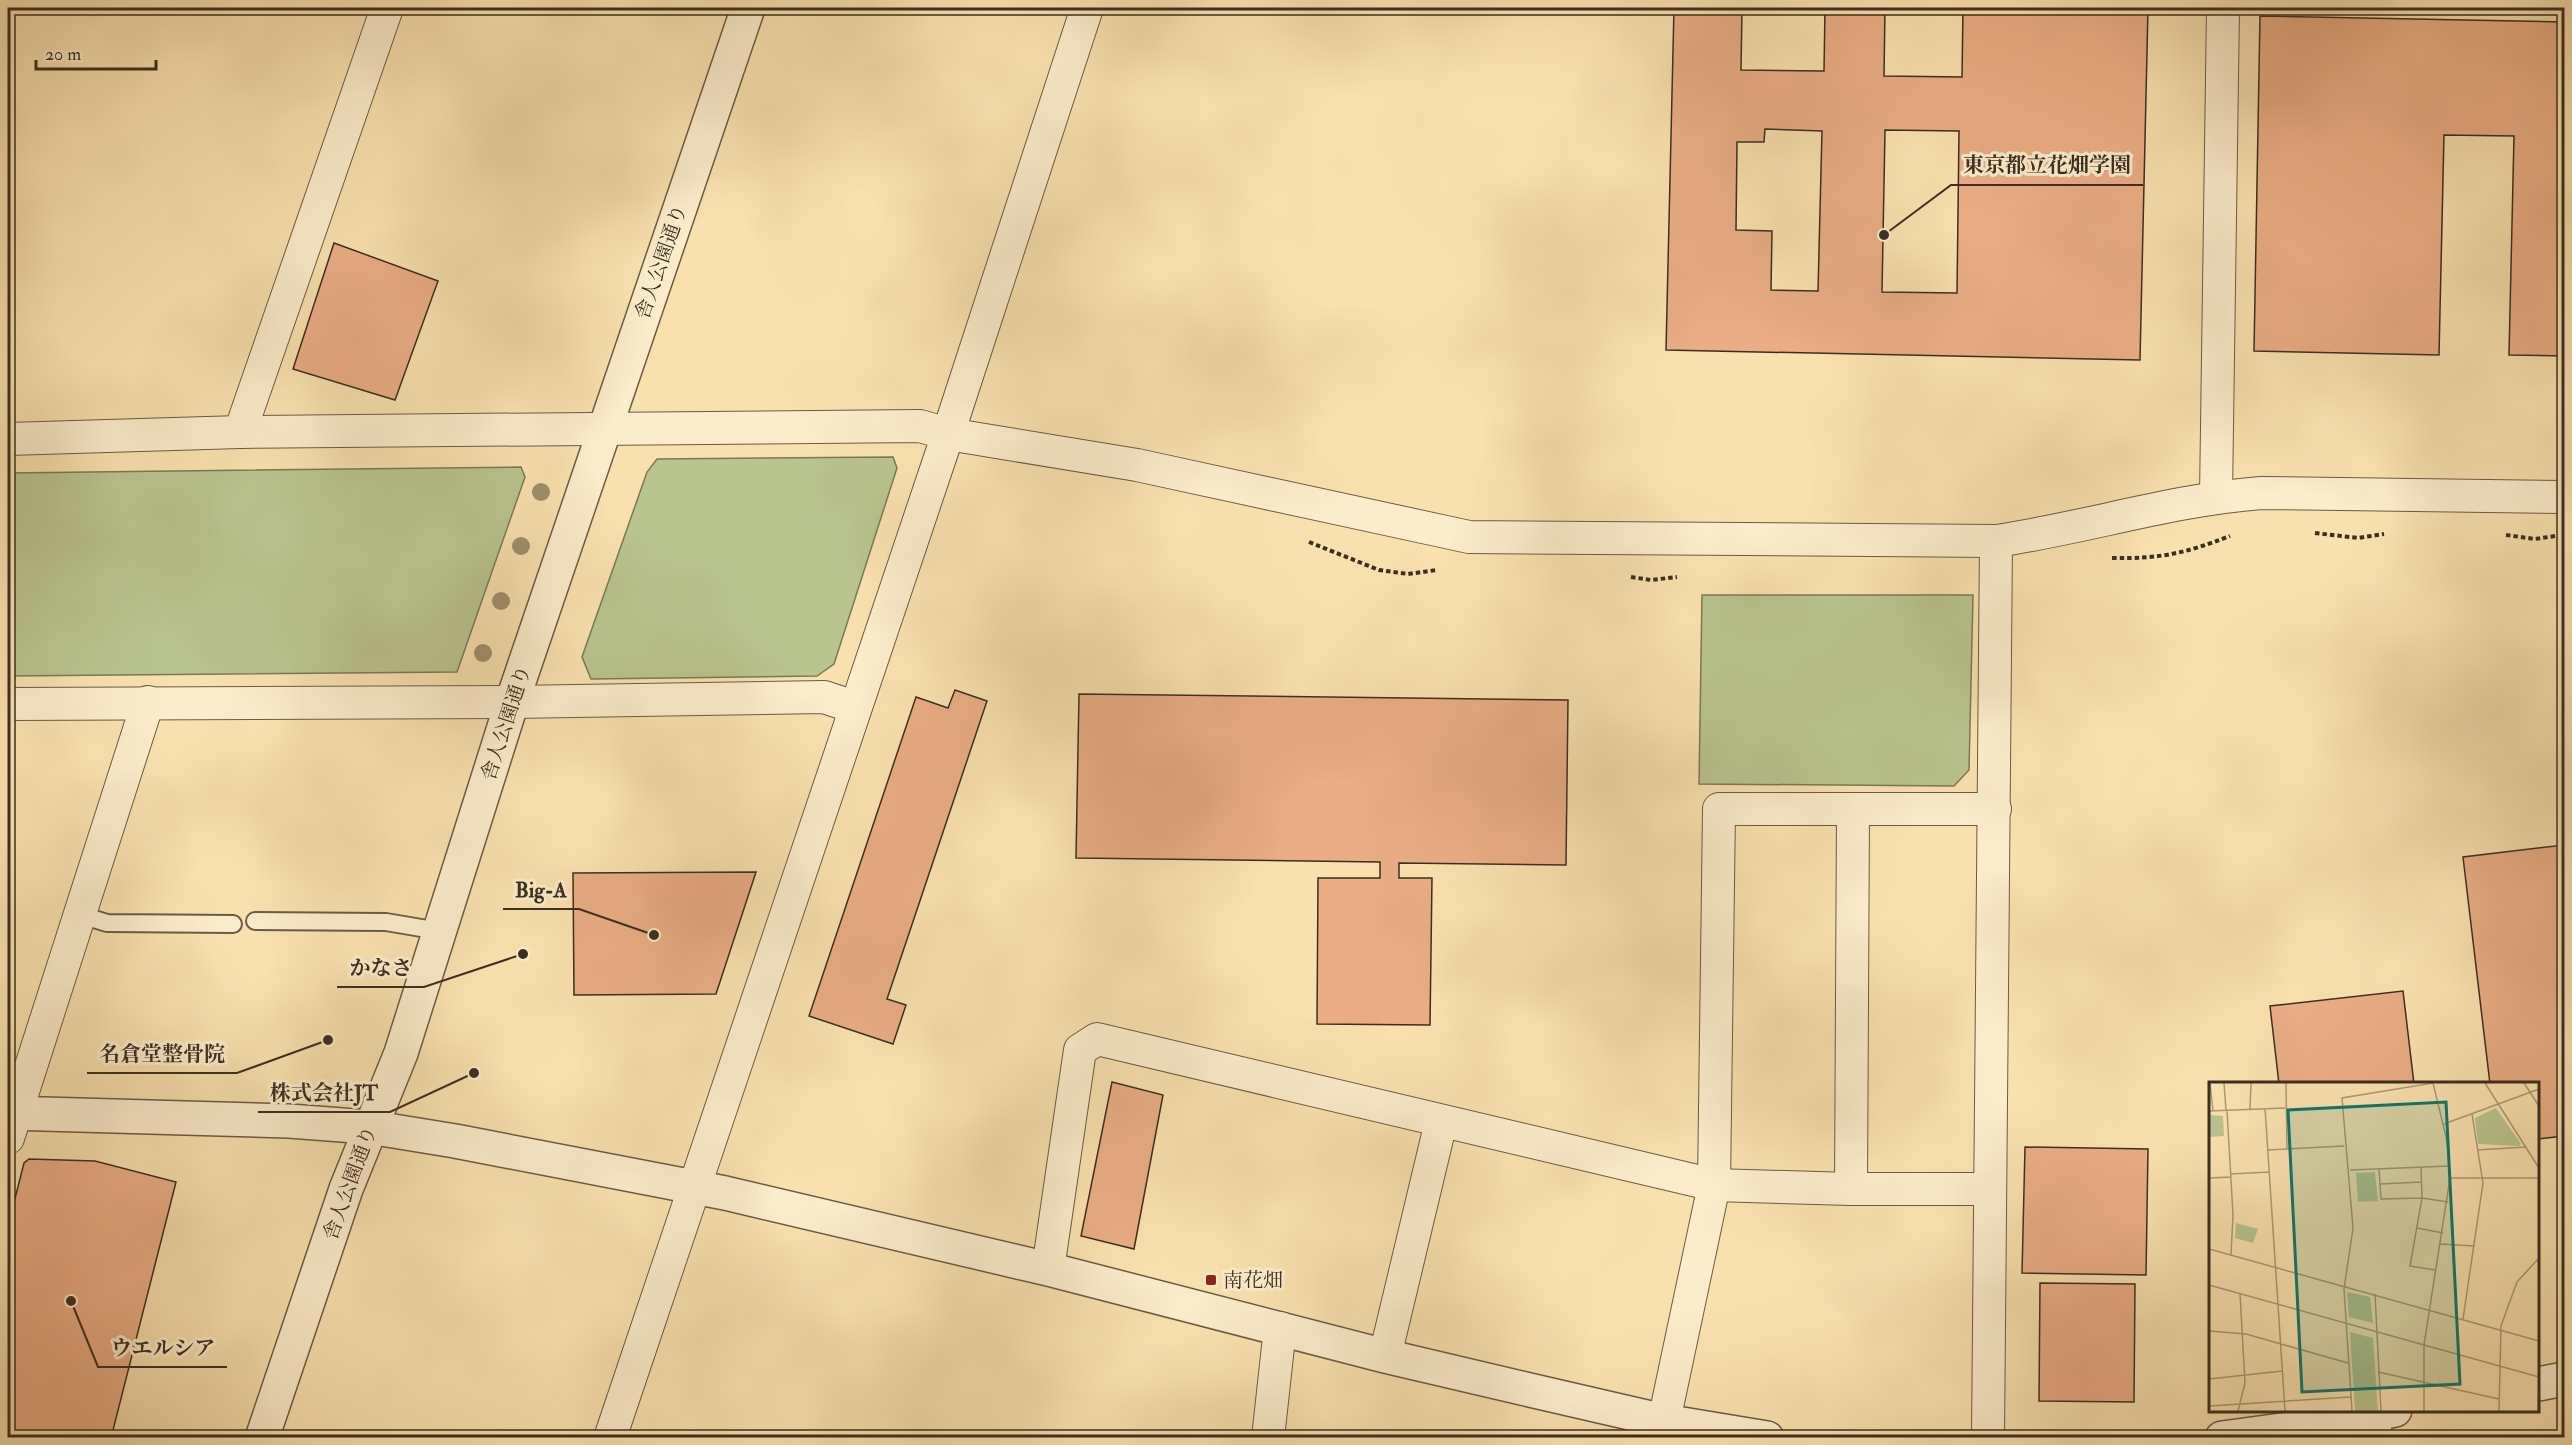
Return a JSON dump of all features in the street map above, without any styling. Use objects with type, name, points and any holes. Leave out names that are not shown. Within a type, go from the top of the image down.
[{"type":"street","points":[[240,432],[387,8]]},
{"type":"street","name":"舎人公園通り","points":[[262,1437],[346,1188],[401,1053],[512,702],[748,8]]},
{"type":"street","points":[[610,1437],[854,707],[948,434],[1087,8]]},
{"type":"street","points":[[2216,496],[2223,8]]},
{"type":"street","points":[[8,439],[240,432],[920,426],[948,434],[1137,465],[1469,537],[1996,541],[2035,535],[2216,496],[2261,493],[2565,497]]},
{"type":"street","points":[[1988,1437],[1996,541]]},
{"type":"street","points":[[8,704],[824,698],[854,707]]},
{"type":"street","points":[[148,702],[81,915],[11,1122],[289,1121],[369,1127],[695,1187],[1048,1269],[1385,1356],[1664,1420],[1767,1437]]},
{"type":"street","points":[[1664,1420],[1714,1185],[1719,809],[1995,810]]},
{"type":"street","points":[[1851,1189],[1853,811]]},
{"type":"street","points":[[1048,1269],[1080,1050],[1097,1039],[1714,1185],[1851,1189],[1990,1189]]},
{"type":"street","points":[[1385,1356],[1441,1122]]},
{"type":"street","points":[[1268,1437],[1280,1328]]},
{"type":"street","points":[[2539,1384],[2565,1379]]},
{"type":"street","points":[[2222,1437],[2381,1421]]},
{"type":"lane","points":[[81,915],[107,923],[233,924]]},
{"type":"lane","points":[[255,921],[386,922],[439,931]]},
{"type":"green space","points":[[893,457],[897,468],[834,664],[817,676],[591,679],[582,657],[647,472],[657,459]]},
{"type":"green space","points":[[521,467],[525,477],[457,672],[8,676],[8,473]]},
{"type":"green space","points":[[1702,595],[1973,595],[1969,770],[1954,786],[1699,784]]},
{"type":"building","points":[[1674,8],[1742,8],[1741,70],[1824,71],[1825,8],[1885,8],[1884,76],[1962,77],[1963,8],[2148,8],[2140,360],[1666,350]],"holes":[[[1765,129],[1822,131],[1818,291],[1771,290],[1772,231],[1736,230],[1737,142],[1764,142]],[[1885,130],[1959,131],[1957,293],[1882,292]]]},
{"type":"building","points":[[2260,16],[2564,22],[2564,356],[2509,355],[2514,136],[2444,135],[2439,355],[2254,351]]},
{"type":"building","points":[[334,243],[438,281],[395,400],[293,369]]},
{"type":"building","points":[[955,690],[987,701],[887,999],[906,1005],[893,1044],[809,1016],[916,697],[948,708]]},
{"type":"building","points":[[1079,694],[1568,700],[1566,865],[1399,863],[1399,878],[1432,878],[1430,1025],[1317,1024],[1318,878],[1380,878],[1380,862],[1076,858]]},
{"type":"building","points":[[2564,845],[2564,1136],[2539,1139],[2539,1082],[2490,1082],[2463,857]]},
{"type":"building","points":[[756,872],[716,994],[574,995],[573,873]]},
{"type":"building","points":[[2403,991],[2414,1082],[2279,1082],[2270,1006]]},
{"type":"building","points":[[1112,1082],[1163,1095],[1134,1249],[1081,1236]]},
{"type":"building","points":[[2025,1147],[2148,1149],[2146,1275],[2022,1273]]},
{"type":"building","points":[[29,1159],[95,1161],[176,1182],[111,1438],[8,1438],[8,1226],[24,1163]]},
{"type":"building","points":[[2040,1283],[2135,1284],[2134,1402],[2039,1401]]},
{"type":"place","name":"東京都立花畑学園","points":[[1884,235]]},
{"type":"place","name":"Big-A","points":[[654,935]]},
{"type":"place","name":"かなさ","points":[[523,954]]},
{"type":"place","name":"名倉堂整骨院","points":[[328,1040]]},
{"type":"place","name":"株式会社JT","points":[[474,1073]]},
{"type":"place","name":"南花畑","points":[[1211,1280]]},
{"type":"place","name":"ウエルシア","points":[[71,1301]]}]
